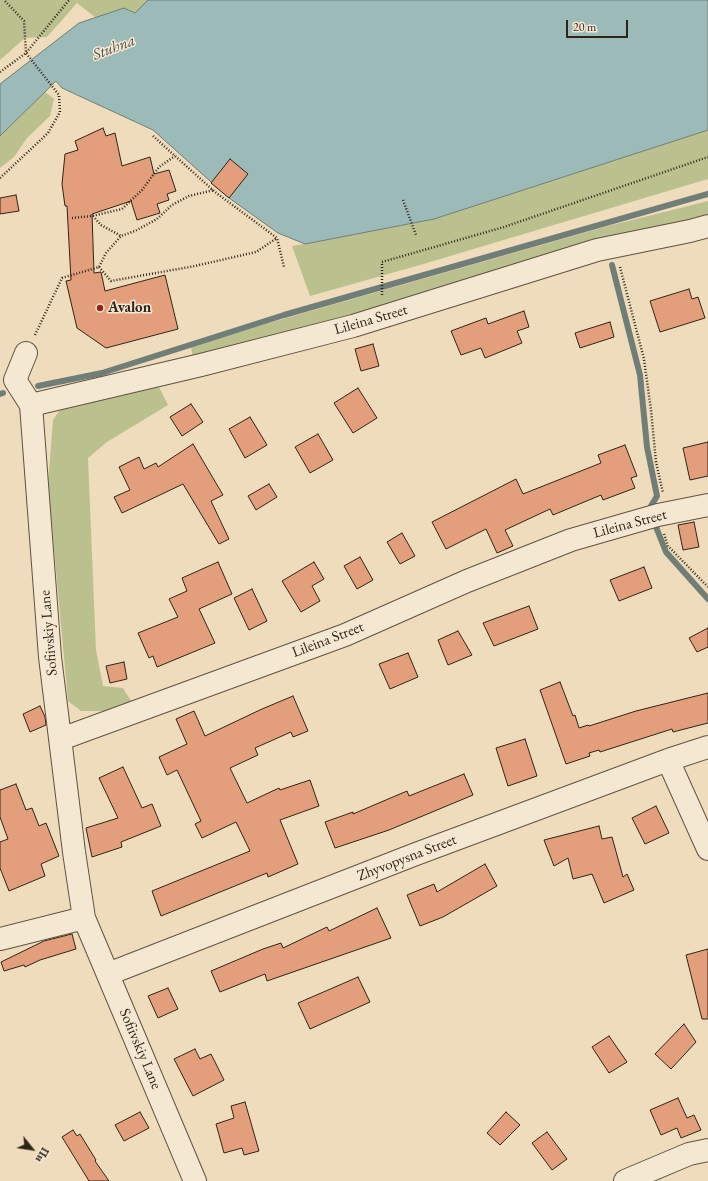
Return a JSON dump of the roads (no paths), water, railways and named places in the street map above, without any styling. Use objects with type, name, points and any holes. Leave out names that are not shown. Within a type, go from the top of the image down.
[{"type":"street","name":"Lileina Street","points":[[31,405],[201,365],[353,326],[597,250],[708,226]]},
{"type":"street","name":"Sofiivskiy Lane","points":[[26,353],[14,380],[31,405],[50,657],[74,852],[84,918],[195,1181]]},
{"type":"street","name":"Lileina Street","points":[[61,739],[345,635],[467,581],[571,540],[663,514],[708,505]]},
{"type":"street","name":"Zhyvopysna Street","points":[[108,974],[416,854],[668,760],[708,747]]},
{"type":"street","points":[[668,760],[708,849]]},
{"type":"street","points":[[0,939],[84,918]]},
{"type":"street","points":[[625,1181],[689,1154],[708,1150]]},
{"type":"water","name":"Stuhna","points":[[148,0],[708,0],[708,130],[434,219],[305,244],[278,233],[229,198],[153,130],[62,88],[56,81],[0,136],[0,84],[79,23],[124,8],[135,13]]},
{"type":"waterway","points":[[38,386],[102,373],[284,315],[708,194]]},
{"type":"waterway","points":[[612,265],[640,375],[647,447],[657,496],[651,506]]},
{"type":"waterway","points":[[654,522],[666,552],[708,599]]},
{"type":"place","name":"Avalon","points":[[100,308]]}]
